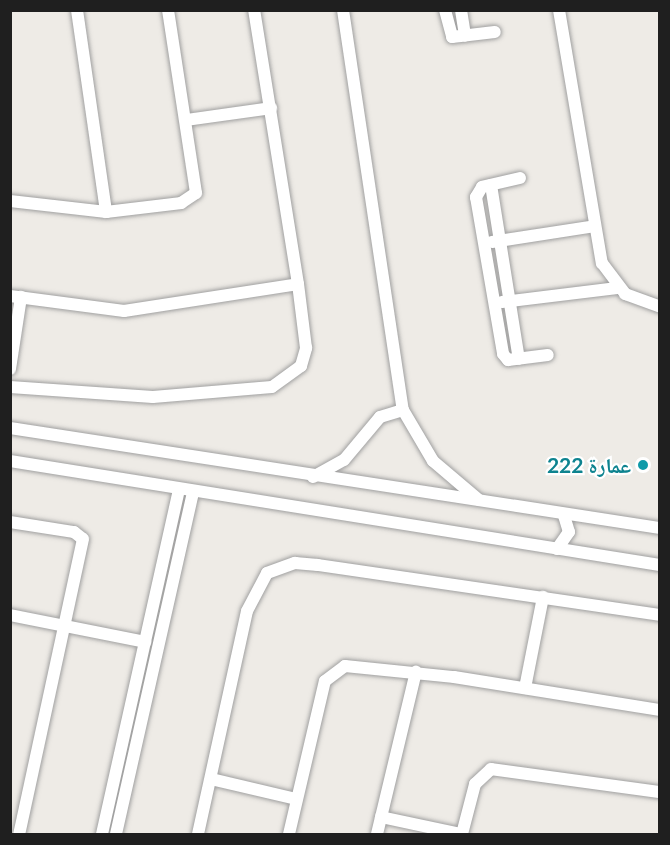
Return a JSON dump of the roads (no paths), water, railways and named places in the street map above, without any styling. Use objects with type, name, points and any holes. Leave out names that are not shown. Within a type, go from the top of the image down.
[{"type":"street","points":[[77,10],[106,212]]},
{"type":"street","points":[[10,201],[106,212],[181,202],[196,193],[168,10]]},
{"type":"street","points":[[10,387],[132,398],[272,387],[295,373],[306,348],[271,108],[254,10]]},
{"type":"street","points":[[343,10],[403,410],[433,461],[482,503]]},
{"type":"street","points":[[445,10],[450,35],[465,36],[495,32]]},
{"type":"street","points":[[460,10],[465,36]]},
{"type":"street","points":[[559,10],[602,263],[617,288],[633,300],[660,307]]},
{"type":"street","points":[[186,120],[271,108]]},
{"type":"street","points":[[520,178],[491,185],[476,193],[483,243],[503,354],[519,359],[548,355]]},
{"type":"street","points":[[491,185],[519,359]]},
{"type":"street","points":[[483,243],[595,226]]},
{"type":"street","points":[[10,369],[16,296],[99,310],[146,310],[298,284]]},
{"type":"street","points":[[494,303],[617,288]]},
{"type":"street","points":[[312,477],[344,460],[380,417],[403,410]]},
{"type":"street","points":[[10,428],[564,516],[660,528]]},
{"type":"street","points":[[10,461],[194,493],[660,565]]},
{"type":"street","points":[[102,834],[179,490]]},
{"type":"street","points":[[116,834],[194,493]]},
{"type":"street","points":[[557,549],[569,532],[564,516]]},
{"type":"street","points":[[10,522],[74,532],[83,539],[19,834]]},
{"type":"street","points":[[198,834],[212,779],[247,611],[267,573],[295,563],[318,565],[660,615]]},
{"type":"street","points":[[525,688],[543,597]]},
{"type":"street","points":[[10,615],[145,642]]},
{"type":"street","points":[[289,834],[296,799],[330,675],[353,665],[416,672],[660,710]]},
{"type":"street","points":[[377,834],[416,672]]},
{"type":"street","points":[[125,732],[139,735]]},
{"type":"street","points":[[381,818],[461,834],[475,784],[491,769],[660,792]]},
{"type":"street","points":[[212,779],[296,799]]},
{"type":"place","name":"عمارة 222","points":[[643,465]]}]
